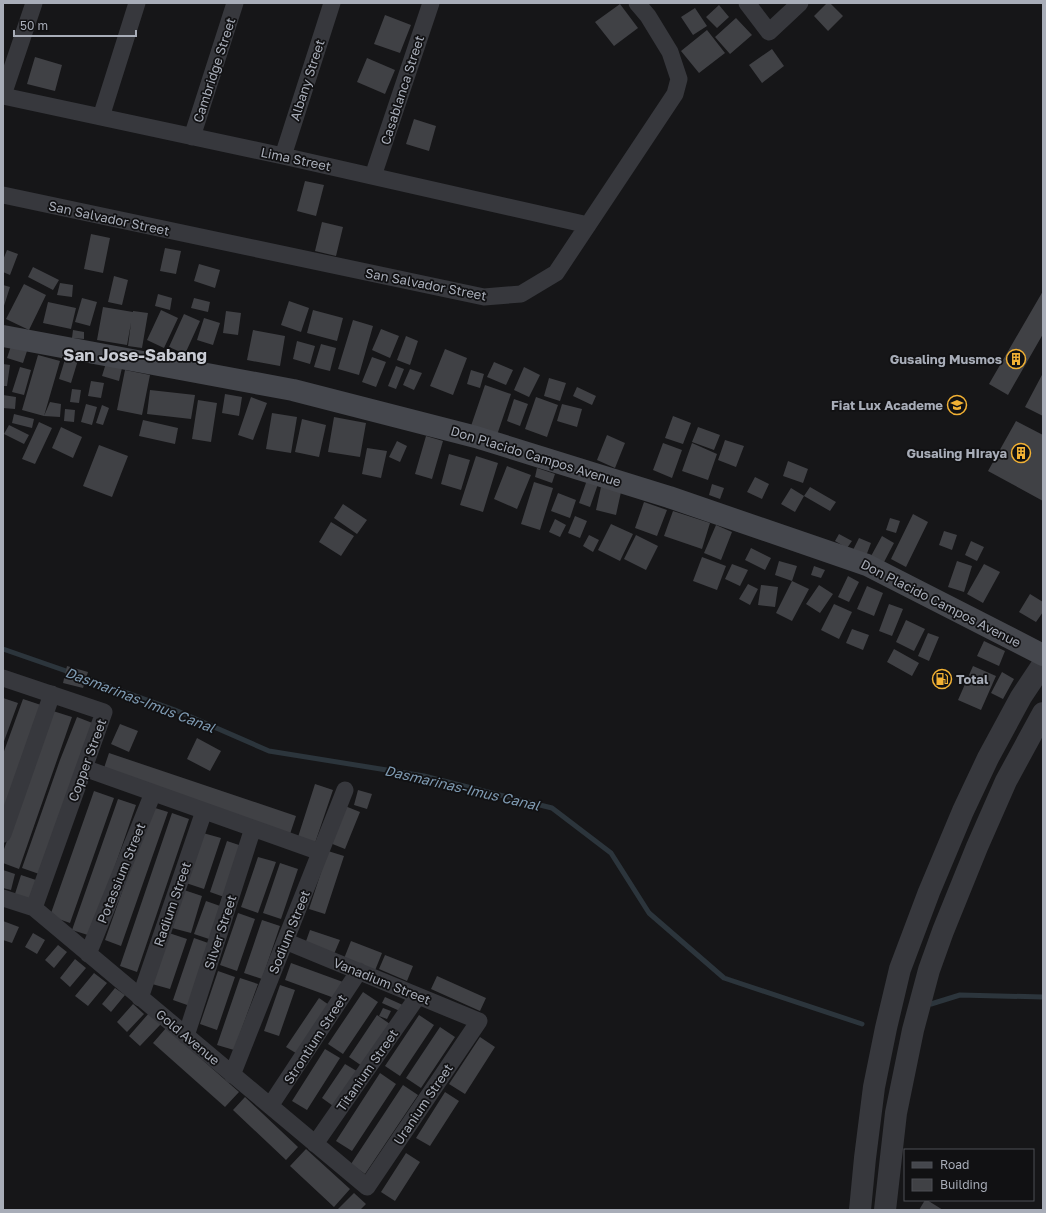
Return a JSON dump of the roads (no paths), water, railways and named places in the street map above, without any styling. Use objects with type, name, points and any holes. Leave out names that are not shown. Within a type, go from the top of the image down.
[{"type":"main road","name":"Don Placido Campos Avenue","points":[[3,336],[293,390],[476,437],[669,497],[867,565],[1043,655]]},
{"type":"street","points":[[3,95],[34,3]]},
{"type":"street","points":[[101,117],[137,3]]},
{"type":"street","name":"Cambridge Street","points":[[192,137],[235,3]]},
{"type":"street","name":"Albany Street","points":[[283,156],[332,3]]},
{"type":"street","name":"Casablanca Street","points":[[373,176],[430,3]]},
{"type":"street","name":"San Salvador Street","points":[[3,195],[484,297],[521,294],[556,273],[675,94],[679,79],[670,52],[648,16],[637,3]]},
{"type":"street","points":[[747,3],[769,32],[800,3]]},
{"type":"street","name":"Lima Street","points":[[3,95],[588,225]]},
{"type":"street","points":[[860,1210],[874,1087],[900,969],[963,811],[1007,720],[1020,697],[1043,664]]},
{"type":"street","name":"Copper Street","points":[[3,678],[104,712],[34,908]]},
{"type":"street","points":[[3,834],[52,694]]},
{"type":"street","points":[[885,1210],[896,1113],[921,996],[943,931],[977,847],[1006,781],[1043,713]]},
{"type":"street","points":[[84,768],[320,852]]},
{"type":"street","name":"Sodium Street","points":[[232,1075],[345,790]]},
{"type":"street","name":"Potassium Street","points":[[88,954],[153,793]]},
{"type":"street","name":"Radium Street","points":[[140,998],[204,811]]},
{"type":"street","name":"Silver Street","points":[[186,1036],[253,828]]},
{"type":"street","name":"Gold Avenue","points":[[3,898],[34,908],[367,1187]]},
{"type":"street","name":"Vanadium Street","points":[[286,941],[479,1021]]},
{"type":"street","name":"Strontium Street","points":[[270,1106],[359,971]]},
{"type":"street","points":[[895,990],[921,996]]},
{"type":"street","name":"Titanium Street","points":[[315,1144],[418,996]]},
{"type":"street","name":"Uranium Street","points":[[367,1187],[479,1021]]},
{"type":"waterway","name":"Dasmarinas-Imus Canal","points":[[3,649],[72,673]]},
{"type":"waterway","name":"Dasmarinas-Imus Canal","points":[[80,676],[175,710],[269,751],[424,776],[552,808],[611,853],[649,913],[724,978],[862,1024]]},
{"type":"waterway","name":"Dasmarinas-Imus Canal","points":[[931,1004],[960,995],[1043,997]]},
{"type":"place","name":"Gusaling Musmos","points":[[1016,359]]},
{"type":"place","name":"Fiat Lux Academe","points":[[957,405]]},
{"type":"place","name":"Gusaling HIraya","points":[[1021,453]]},
{"type":"place","name":"Total","points":[[942,679]]},
{"type":"district","name":"San Jose-Sabang","points":[[135,355]]}]
